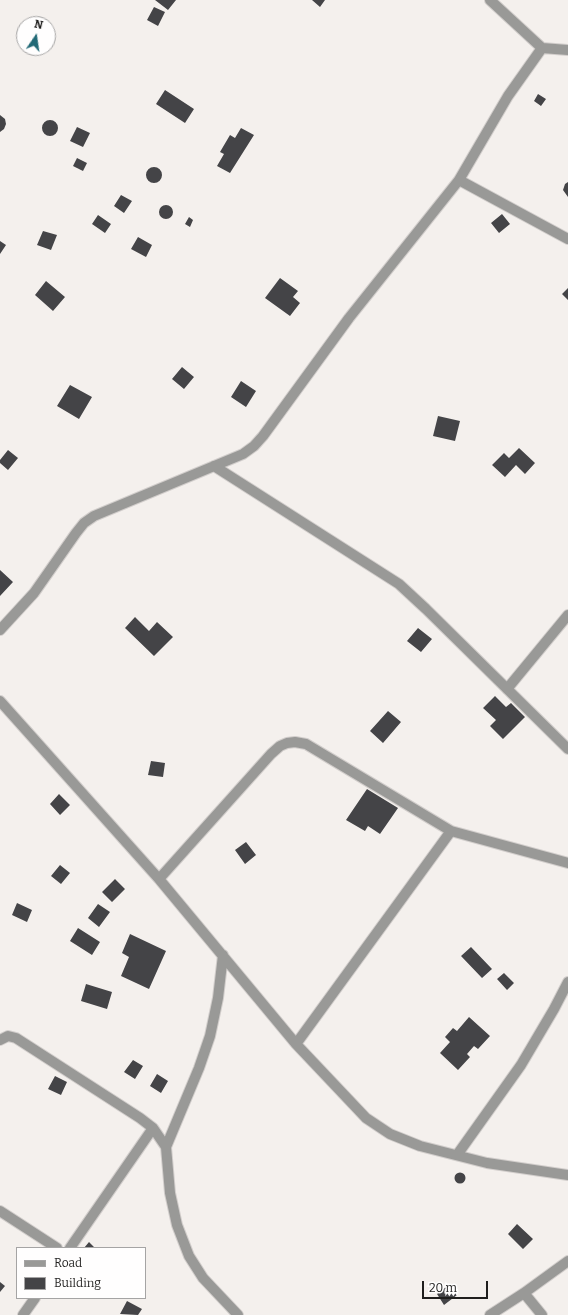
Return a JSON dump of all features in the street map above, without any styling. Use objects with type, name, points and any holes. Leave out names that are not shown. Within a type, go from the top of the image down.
[{"type":"street","points":[[490,0],[542,48],[568,50]]},
{"type":"street","points":[[0,630],[34,593],[84,523],[94,516],[243,454],[254,446],[263,436],[349,318],[459,180],[508,96],[542,48]]},
{"type":"street","points":[[459,180],[568,239]]},
{"type":"street","points":[[214,466],[399,584],[568,749]]},
{"type":"street","points":[[507,689],[568,615]]},
{"type":"street","points":[[0,701],[159,879],[296,1044],[366,1118],[390,1134],[420,1146],[487,1163],[568,1175]]},
{"type":"street","points":[[159,879],[271,754],[280,746],[295,742],[306,744],[452,831],[568,863]]},
{"type":"street","points":[[296,1044],[452,831]]},
{"type":"street","points":[[223,955],[218,998],[210,1036],[199,1068],[166,1147],[170,1193],[177,1225],[189,1256],[203,1278],[238,1315]]},
{"type":"street","points":[[457,1155],[521,1065],[568,982]]},
{"type":"street","points":[[0,1040],[8,1036],[16,1038],[140,1118],[153,1128],[166,1147]]},
{"type":"street","points":[[71,1247],[153,1128]]},
{"type":"street","points":[[0,1211],[55,1247]]},
{"type":"street","points":[[490,1315],[524,1293],[568,1261]]},
{"type":"street","points":[[524,1293],[542,1315]]},
{"type":"street","points":[[23,1315],[34,1299]]},
{"type":"building","points":[[155,0],[176,0],[168,10]]},
{"type":"building","points":[[312,0],[325,0],[320,7]]},
{"type":"building","points":[[154,7],[165,12],[158,26],[147,20]]},
{"type":"building","points":[[165,90],[194,109],[185,123],[156,104]]},
{"type":"building","points":[[538,94],[546,99],[541,106],[534,101]]},
{"type":"building","points":[[0,115],[5,119],[6,124],[4,129],[0,132]]},
{"type":"building","points":[[50,120],[56,122],[58,128],[56,134],[50,136],[44,134],[42,128],[44,122]]},
{"type":"building","points":[[77,127],[90,133],[83,147],[70,141]]},
{"type":"building","points":[[241,128],[254,135],[230,173],[217,166],[224,154],[220,152],[230,135],[235,138]]},
{"type":"building","points":[[77,158],[87,163],[83,171],[73,166]]},
{"type":"building","points":[[151,167],[157,167],[162,172],[160,181],[157,183],[151,183],[146,178],[146,172]]},
{"type":"building","points":[[568,182],[568,197],[563,190],[565,184]]},
{"type":"building","points":[[121,195],[132,201],[124,213],[114,206]]},
{"type":"building","points":[[166,205],[171,207],[173,212],[171,217],[166,219],[161,217],[159,212],[161,207]]},
{"type":"building","points":[[502,214],[510,224],[499,233],[491,223]]},
{"type":"building","points":[[98,215],[111,224],[105,233],[92,224]]},
{"type":"building","points":[[189,217],[193,220],[190,227],[185,224]]},
{"type":"building","points":[[43,231],[57,235],[51,250],[37,245]]},
{"type":"building","points":[[138,237],[152,245],[146,257],[131,249]]},
{"type":"building","points":[[0,241],[6,245],[0,254]]},
{"type":"building","points":[[280,278],[298,291],[293,297],[300,303],[290,316],[265,298]]},
{"type":"building","points":[[46,281],[65,297],[53,311],[35,295]]},
{"type":"building","points":[[568,288],[568,300],[562,294]]},
{"type":"building","points":[[182,367],[194,377],[184,389],[172,379]]},
{"type":"building","points":[[241,381],[256,391],[246,407],[231,397]]},
{"type":"building","points":[[70,385],[92,397],[79,419],[57,406]]},
{"type":"building","points":[[438,416],[460,421],[455,441],[433,436]]},
{"type":"building","points":[[519,448],[535,463],[525,474],[516,465],[505,477],[492,465],[504,453],[509,458]]},
{"type":"building","points":[[8,450],[18,458],[8,470],[0,463],[0,460]]},
{"type":"building","points":[[0,570],[13,582],[0,596]]},
{"type":"building","points":[[135,617],[149,631],[157,622],[173,637],[154,656],[125,628]]},
{"type":"building","points":[[418,628],[432,639],[421,652],[407,641]]},
{"type":"building","points":[[495,696],[506,707],[511,703],[525,717],[503,739],[490,726],[496,720],[483,708]]},
{"type":"building","points":[[388,711],[401,722],[383,743],[370,731]]},
{"type":"building","points":[[151,761],[165,763],[163,777],[148,775]]},
{"type":"building","points":[[367,789],[398,808],[380,834],[368,826],[365,831],[346,820]]},
{"type":"building","points":[[59,794],[70,805],[60,815],[50,804]]},
{"type":"building","points":[[246,842],[256,855],[245,864],[235,850]]},
{"type":"building","points":[[60,865],[70,873],[61,884],[51,876]]},
{"type":"building","points":[[115,879],[125,889],[112,902],[102,892]]},
{"type":"building","points":[[17,903],[32,910],[27,922],[12,915]]},
{"type":"building","points":[[98,904],[110,912],[99,927],[88,918]]},
{"type":"building","points":[[78,928],[100,942],[92,955],[70,941]]},
{"type":"building","points":[[130,934],[166,951],[149,989],[121,976],[129,957],[122,953]]},
{"type":"building","points":[[471,947],[492,969],[482,978],[461,956]]},
{"type":"building","points":[[504,973],[514,983],[507,990],[497,979]]},
{"type":"building","points":[[86,984],[112,992],[107,1009],[81,1001]]},
{"type":"building","points":[[469,1017],[490,1036],[478,1049],[474,1046],[467,1054],[470,1057],[458,1070],[440,1053],[450,1042],[445,1037],[453,1028],[457,1031]]},
{"type":"building","points":[[133,1060],[143,1066],[135,1079],[124,1072]]},
{"type":"building","points":[[157,1074],[168,1081],[161,1093],[150,1086]]},
{"type":"building","points":[[55,1076],[67,1082],[61,1095],[48,1089]]},
{"type":"building","points":[[460,1172],[464,1174],[466,1178],[464,1182],[460,1184],[456,1182],[454,1178],[456,1174]]},
{"type":"building","points":[[517,1224],[533,1239],[523,1249],[508,1234]]},
{"type":"building","points":[[89,1242],[94,1247],[85,1247]]},
{"type":"building","points":[[0,1282],[5,1286],[0,1292]]},
{"type":"building","points":[[449,1285],[457,1295],[444,1305],[437,1294]]},
{"type":"building","points":[[127,1301],[142,1309],[138,1315],[120,1314]]}]
